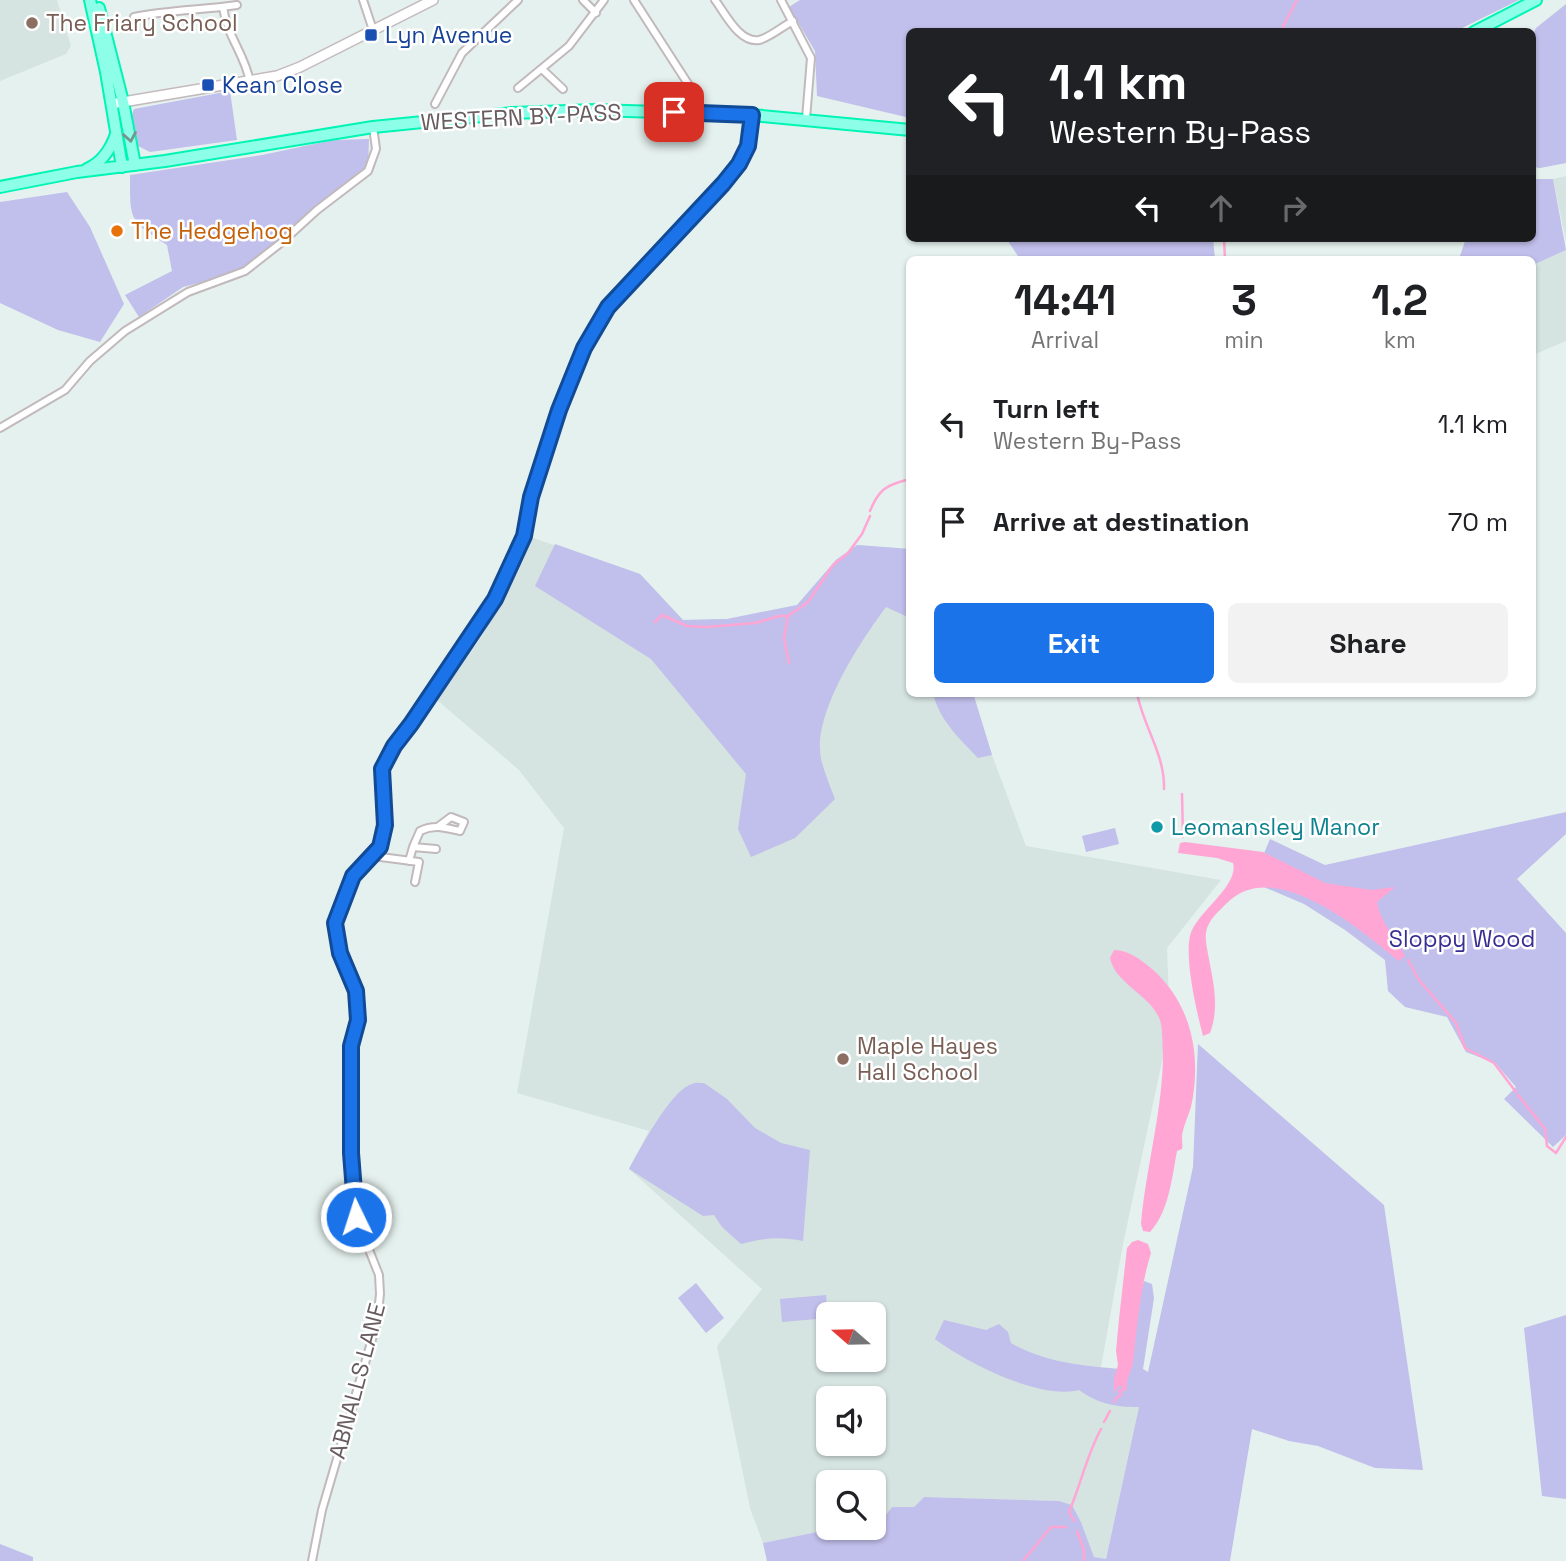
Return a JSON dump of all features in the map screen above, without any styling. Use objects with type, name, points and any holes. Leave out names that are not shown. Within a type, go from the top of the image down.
[{"type":"highway","points":[[93,0],[135,165]]},
{"type":"highway","points":[[1482,28],[1536,0]]},
{"type":"highway","points":[[118,103],[117,132],[122,167]]},
{"type":"highway","name":"WESTERN BY-PASS","points":[[0,187],[77,172],[373,127],[512,113],[596,110],[752,115],[906,130]]},
{"type":"highway","points":[[77,172],[93,167],[99,161],[111,147],[117,132]]},
{"type":"street","points":[[363,0],[373,30]]},
{"type":"street","points":[[118,103],[250,82],[300,67],[433,0]]},
{"type":"street","points":[[435,104],[462,53],[518,0]]},
{"type":"street","points":[[583,0],[596,13]]},
{"type":"street","points":[[518,88],[569,46],[604,0]]},
{"type":"street","points":[[634,0],[692,90]]},
{"type":"street","points":[[715,0],[738,32],[746,38],[758,40],[793,21]]},
{"type":"street","points":[[781,0],[811,58],[806,119]]},
{"type":"street","points":[[134,17],[237,5]]},
{"type":"street","points":[[223,7],[226,26],[248,69],[250,82]]},
{"type":"street","points":[[142,15],[144,25]]},
{"type":"street","points":[[543,70],[563,89]]},
{"type":"street","name":"ABNALLS LANE","points":[[312,1561],[322,1510],[377,1322],[380,1294],[379,1275],[356,1217],[351,1153],[351,1046],[358,1020],[356,991],[340,953],[335,923],[353,876],[380,847],[385,825],[382,769],[394,746],[495,599],[524,536],[531,497],[558,414],[584,348],[608,307],[739,164],[748,146],[752,115]]},
{"type":"street","points":[[0,428],[65,390],[90,361],[125,331],[188,292],[244,271],[282,242],[317,210],[368,171],[376,149],[373,127]]},
{"type":"street","points":[[409,861],[420,831],[430,826],[439,826]]},
{"type":"street","points":[[413,847],[436,849]]},
{"type":"street","points":[[373,856],[419,862],[415,881]]},
{"type":"shaded area","name":"The Friary School","points":[[0,0],[57,0],[71,46],[66,54],[0,81]]},
{"type":"shaded area","points":[[1566,176],[1566,241],[1553,179]]},
{"type":"shaded area","points":[[1566,250],[1566,341],[1536,354],[1536,264]]},
{"type":"shaded area","name":"Maple Hayes Hall School","points":[[530,537],[640,574],[683,620],[727,619],[797,605],[836,560],[857,545],[906,549],[906,697],[974,697],[992,755],[1026,846],[1221,880],[1167,948],[1170,1024],[1123,1244],[1101,1367],[1128,1407],[1139,1407],[1106,1559],[1094,1557],[1072,1505],[1059,1501],[924,1497],[914,1507],[892,1507],[886,1515],[886,1470],[816,1470],[816,1532],[763,1543],[750,1508],[717,1346],[762,1289],[629,1169],[649,1131],[517,1093],[564,828],[519,770],[437,700],[482,636]]},
{"type":"shaded area","points":[[1180,843],[1263,852],[1325,883],[1371,890],[1395,887],[1377,902],[1385,923],[1405,956],[1399,961],[1341,917],[1293,892],[1269,888],[1247,890],[1227,903],[1207,929],[1206,941],[1215,1013],[1210,1033],[1203,1036],[1192,982],[1189,940],[1197,922],[1230,880],[1233,863],[1178,853]]},
{"type":"shaded area","points":[[1114,950],[1139,959],[1166,983],[1185,1015],[1194,1051],[1194,1088],[1183,1131],[1182,1149],[1177,1151],[1162,1215],[1150,1232],[1143,1231],[1141,1224],[1160,1096],[1162,1028],[1149,1003],[1113,967],[1110,958]]},
{"type":"shaded area","points":[[1138,1240],[1148,1244],[1151,1253],[1127,1390],[1124,1391],[1120,1385],[1114,1392],[1127,1248]]},
{"type":"green space","points":[[800,0],[1519,0],[1462,28],[906,28],[906,117],[817,96],[815,51],[789,7]]},
{"type":"green space","points":[[1566,4],[1566,163],[1540,168],[1536,167],[1536,28]]},
{"type":"green space","points":[[230,91],[237,140],[150,152],[138,146],[131,117],[134,109]]},
{"type":"green space","points":[[369,139],[368,171],[245,271],[183,287],[139,317],[125,295],[172,271],[167,245],[145,230],[134,218],[130,202],[130,175],[262,155],[333,140]]},
{"type":"green space","points":[[1536,179],[1553,179],[1566,250],[1536,264],[1536,256],[1460,256],[1465,242],[1536,242]]},
{"type":"green space","points":[[67,192],[90,227],[124,304],[100,342],[58,330],[0,303],[0,202]]},
{"type":"green space","points":[[1009,242],[1213,242],[1215,256],[1018,256]]},
{"type":"green space","points":[[555,544],[640,574],[683,620],[727,619],[797,605],[836,560],[857,545],[906,549],[906,616],[886,607],[840,679],[824,721],[820,741],[821,759],[835,799],[795,838],[751,857],[738,829],[746,774],[651,659],[535,586]]},
{"type":"green space","points":[[934,697],[974,697],[992,755],[978,758],[951,728]]},
{"type":"green space","name":"Sloppy Wood","points":[[1566,812],[1566,834],[1517,879],[1566,933],[1566,1135],[1553,1147],[1504,1099],[1516,1087],[1495,1063],[1466,1052],[1447,1017],[1405,1007],[1388,991],[1385,960],[1304,904],[1252,882],[1270,839],[1325,865]]},
{"type":"green space","points":[[1115,828],[1119,844],[1086,852],[1082,836]]},
{"type":"green space","points":[[1198,1044],[1384,1205],[1423,1470],[1375,1468],[1318,1446],[1289,1441],[1252,1429],[1230,1561],[767,1561],[763,1543],[816,1532],[816,1540],[886,1540],[886,1515],[892,1507],[914,1507],[924,1497],[1059,1501],[1072,1505],[1094,1557],[1106,1559],[1139,1407],[1107,1404],[1079,1390],[1063,1392],[1025,1385],[984,1368],[935,1339],[944,1320],[986,1330],[999,1324],[1008,1332],[1011,1343],[1037,1355],[1078,1364],[1121,1369],[1144,1281],[1152,1284],[1154,1298],[1143,1369],[1148,1372],[1193,1167]]},
{"type":"green space","points":[[704,1083],[727,1099],[755,1128],[781,1143],[810,1150],[803,1241],[772,1238],[741,1244],[722,1227],[714,1215],[703,1216],[629,1169],[657,1121],[675,1097],[692,1084]]},
{"type":"green space","points":[[696,1283],[724,1318],[706,1333],[678,1298]]},
{"type":"green space","points":[[826,1295],[827,1302],[816,1302],[816,1319],[782,1322],[780,1299]]},
{"type":"green space","points":[[1566,1315],[1566,1499],[1542,1496],[1524,1328]]},
{"type":"green space","points":[[0,1544],[33,1557],[33,1561],[0,1561]]},
{"type":"waterway","points":[[1282,28],[1297,0]]},
{"type":"waterway","points":[[1224,242],[1225,256]]},
{"type":"waterway","points":[[870,511],[884,489],[906,480]]},
{"type":"waterway","points":[[655,622],[662,615],[687,626],[706,627],[755,623],[788,616],[808,602],[833,565],[848,553],[862,534],[870,516]]},
{"type":"waterway","points":[[788,616],[784,638],[789,663]]},
{"type":"waterway","points":[[1138,697],[1161,764],[1164,789]]},
{"type":"waterway","points":[[1182,794],[1183,837]]},
{"type":"waterway","points":[[1408,960],[1419,980],[1456,1023],[1465,1048],[1494,1063],[1516,1092]]},
{"type":"waterway","points":[[1518,1095],[1545,1129],[1547,1146],[1556,1153],[1566,1137]]},
{"type":"waterway","points":[[1114,1402],[1121,1395],[1119,1391],[1123,1390]]},
{"type":"waterway","points":[[1104,1422],[1110,1411]]},
{"type":"waterway","points":[[1074,1521],[1069,1512],[1101,1429]]},
{"type":"waterway","points":[[1023,1561],[1051,1527],[1066,1527]]},
{"type":"waterway","points":[[1077,1531],[1084,1550],[1084,1561]]},
{"type":"place","name":"The Friary School","points":[[32,23]]},
{"type":"place","name":"Lyn Avenue","points":[[371,35]]},
{"type":"place","name":"Kean Close","points":[[208,85]]},
{"type":"place","name":"The Hedgehog","points":[[117,231]]},
{"type":"place","name":"Leomansley Manor","points":[[1157,827]]},
{"type":"place","name":"Maple Hayes Hall School","points":[[843,1059]]},
{"type":"route","points":[[356,1217],[351,1153],[351,1046],[358,1020],[356,991],[340,953],[335,923],[353,876],[380,847],[385,825],[382,769],[394,746],[495,599],[524,536],[531,497],[565,391],[584,348],[608,307],[723,184],[739,164],[748,146],[752,115],[674,112]]}]
